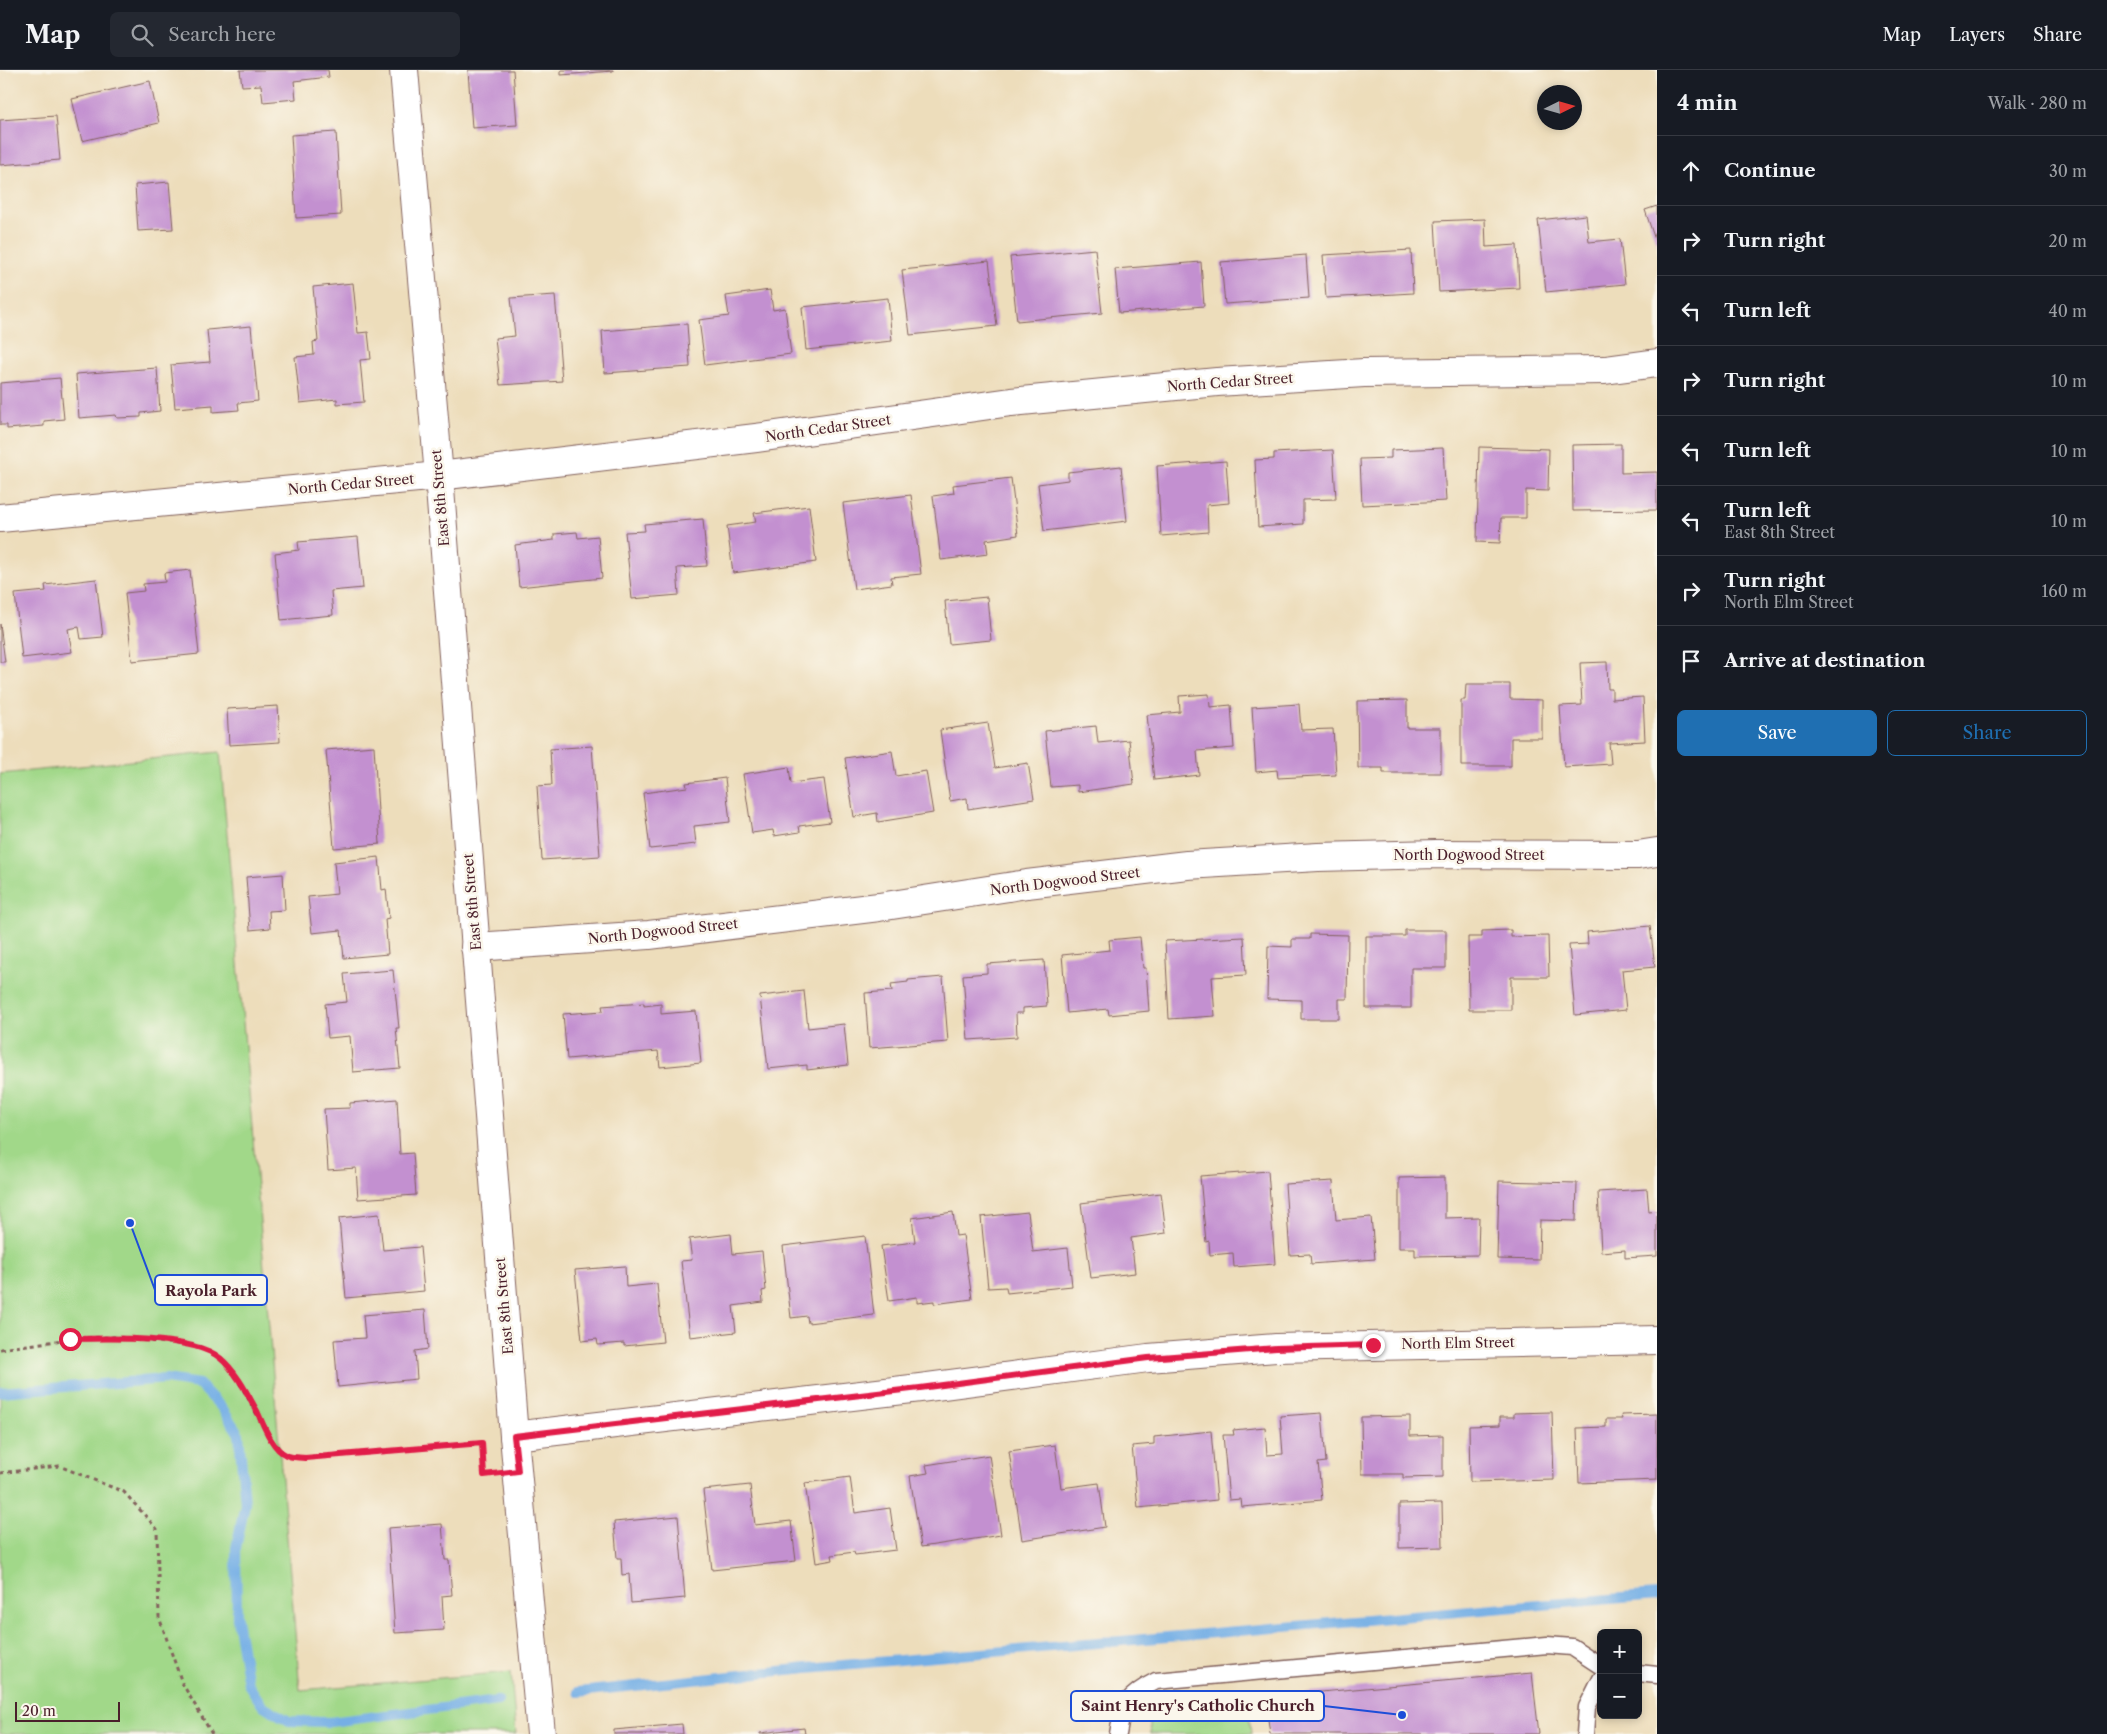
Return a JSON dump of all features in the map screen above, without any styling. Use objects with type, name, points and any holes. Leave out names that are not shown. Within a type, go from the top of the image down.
[{"type":"street","name":"East 8th Street","points":[[404,70],[439,476],[514,1436],[542,1734]]},
{"type":"street","name":"North Cedar Street","points":[[0,518],[439,476],[756,438],[1011,402],[1208,383],[1364,373],[1605,370],[1657,363]]},
{"type":"street","name":"North Dogwood Street","points":[[475,947],[649,935],[879,907],[1027,884],[1187,865],[1318,856],[1437,854],[1638,855],[1657,852]]},
{"type":"street","name":"North Elm Street","points":[[514,1436],[910,1389],[1148,1358],[1256,1349],[1657,1340]]},
{"type":"lane","points":[[1118,1734],[1122,1712],[1135,1691],[1156,1681],[1548,1645],[1572,1646],[1597,1663]]},
{"type":"lane","points":[[1642,1673],[1657,1675]]},
{"type":"lane","points":[[1585,1734],[1587,1707],[1597,1687]]},
{"type":"path","points":[[0,1349],[70,1339],[114,1337],[198,1346],[220,1357],[237,1378],[271,1440],[286,1455],[305,1458],[482,1443],[483,1451]]},
{"type":"path","points":[[0,1473],[59,1466],[124,1492],[156,1529],[159,1617],[182,1683],[212,1734]]},
{"type":"green space","points":[[220,752],[300,1690],[511,1672],[516,1734],[0,1734],[0,774]]},
{"type":"green space","points":[[1239,1693],[1248,1701],[1251,1734],[1151,1734],[1149,1718],[1158,1706],[1172,1699]]},
{"type":"building","points":[[240,70],[328,70],[329,77],[294,81],[296,99],[263,102],[261,85],[242,86]]},
{"type":"building","points":[[468,70],[513,70],[517,125],[472,128]]},
{"type":"building","points":[[561,70],[613,70],[613,71],[561,75]]},
{"type":"building","points":[[150,81],[159,123],[82,141],[72,99]]},
{"type":"building","points":[[56,116],[60,160],[0,165],[0,120]]},
{"type":"building","points":[[336,132],[341,215],[296,218],[291,135]]},
{"type":"building","points":[[169,182],[173,229],[138,231],[135,185]]},
{"type":"building","points":[[1657,206],[1657,246],[1645,210]]},
{"type":"building","points":[[1586,215],[1589,242],[1620,239],[1625,284],[1546,292],[1538,220]]},
{"type":"building","points":[[1485,219],[1486,247],[1517,245],[1519,288],[1439,292],[1435,221]]},
{"type":"building","points":[[1095,249],[1102,313],[1017,321],[1010,257]]},
{"type":"building","points":[[1411,250],[1413,293],[1326,298],[1323,255]]},
{"type":"building","points":[[1306,255],[1309,298],[1225,304],[1221,262]]},
{"type":"building","points":[[989,261],[997,326],[910,335],[902,270]]},
{"type":"building","points":[[1201,262],[1204,306],[1119,313],[1115,269]]},
{"type":"building","points":[[353,283],[358,333],[368,332],[371,359],[360,360],[364,402],[337,404],[337,399],[300,403],[295,357],[314,355],[313,342],[318,341],[313,287]]},
{"type":"building","points":[[770,290],[773,310],[785,308],[791,354],[705,365],[699,320],[729,316],[726,296]]},
{"type":"building","points":[[555,295],[562,381],[500,385],[495,338],[515,336],[511,298]]},
{"type":"building","points":[[888,298],[892,341],[806,350],[802,307]]},
{"type":"building","points":[[687,324],[690,367],[605,373],[602,331]]},
{"type":"building","points":[[251,326],[258,401],[238,403],[239,410],[213,412],[213,405],[175,408],[171,365],[210,362],[207,330]]},
{"type":"building","points":[[157,368],[160,411],[141,413],[141,417],[117,418],[116,415],[79,418],[76,374]]},
{"type":"building","points":[[60,378],[64,419],[44,421],[44,426],[7,429],[7,425],[0,425],[0,383]]},
{"type":"building","points":[[1621,444],[1621,473],[1657,472],[1657,510],[1573,511],[1572,445]]},
{"type":"building","points":[[1479,447],[1549,449],[1548,491],[1526,490],[1526,518],[1501,518],[1500,543],[1477,542]]},
{"type":"building","points":[[1443,448],[1446,501],[1362,505],[1360,459],[1391,458],[1391,450]]},
{"type":"building","points":[[1333,450],[1336,499],[1303,500],[1303,524],[1258,527],[1255,460],[1274,459],[1274,453]]},
{"type":"building","points":[[1226,461],[1229,503],[1207,505],[1208,532],[1161,536],[1157,466]]},
{"type":"building","points":[[1121,466],[1127,521],[1044,531],[1038,484],[1068,480],[1068,472]]},
{"type":"building","points":[[1011,478],[1018,535],[986,540],[988,554],[941,560],[933,496],[954,493],[953,485]]},
{"type":"building","points":[[911,495],[921,574],[891,577],[892,584],[854,589],[843,503]]},
{"type":"building","points":[[809,506],[816,562],[733,573],[727,526],[756,522],[754,513]]},
{"type":"building","points":[[703,519],[707,566],[677,568],[679,595],[632,599],[625,532],[645,531],[644,524]]},
{"type":"building","points":[[577,532],[578,538],[598,536],[602,578],[519,587],[515,545],[554,540],[554,534]]},
{"type":"building","points":[[358,537],[363,588],[331,591],[333,615],[281,620],[275,553],[299,550],[298,542]]},
{"type":"building","points":[[190,570],[199,654],[132,661],[125,593],[144,591],[143,584],[165,582],[164,573]]},
{"type":"building","points":[[96,579],[103,637],[81,639],[79,627],[68,629],[72,652],[22,658],[15,594],[46,591],[45,585]]},
{"type":"building","points":[[987,597],[991,640],[949,644],[945,601]]},
{"type":"building","points":[[0,624],[5,662],[0,662]]},
{"type":"building","points":[[1607,662],[1608,689],[1612,689],[1612,699],[1643,697],[1645,741],[1609,743],[1611,764],[1564,767],[1560,706],[1582,705],[1580,663]]},
{"type":"building","points":[[1466,684],[1510,684],[1510,699],[1542,700],[1542,738],[1511,738],[1511,766],[1461,766],[1461,700],[1465,700]]},
{"type":"building","points":[[1209,694],[1210,707],[1231,705],[1234,748],[1197,751],[1199,775],[1154,780],[1147,715],[1180,712],[1179,696]]},
{"type":"building","points":[[1407,700],[1407,728],[1441,728],[1441,773],[1383,773],[1383,768],[1358,768],[1357,701]]},
{"type":"building","points":[[1299,704],[1301,730],[1333,729],[1336,775],[1278,778],[1277,770],[1256,772],[1252,707]]},
{"type":"building","points":[[278,706],[280,742],[229,745],[227,709]]},
{"type":"building","points":[[988,723],[995,768],[1028,763],[1034,799],[968,809],[967,798],[950,801],[940,730]]},
{"type":"building","points":[[1096,726],[1098,743],[1129,740],[1134,784],[1078,792],[1078,785],[1051,787],[1045,731]]},
{"type":"building","points":[[374,746],[380,844],[334,848],[326,750]]},
{"type":"building","points":[[592,746],[600,856],[542,860],[537,786],[552,785],[550,749]]},
{"type":"building","points":[[892,751],[896,776],[926,771],[933,813],[878,822],[877,813],[854,817],[845,758]]},
{"type":"building","points":[[789,767],[791,783],[824,779],[830,822],[799,826],[800,832],[774,836],[773,830],[752,833],[743,774]]},
{"type":"building","points":[[725,778],[730,822],[694,826],[696,844],[650,849],[643,793],[687,787],[686,783]]},
{"type":"building","points":[[379,857],[382,890],[386,889],[389,918],[385,919],[388,954],[344,958],[341,930],[312,933],[308,897],[337,894],[334,862]]},
{"type":"building","points":[[283,874],[285,910],[269,911],[270,928],[250,930],[246,877]]},
{"type":"building","points":[[1650,926],[1655,967],[1622,970],[1626,1010],[1575,1015],[1569,945],[1588,944],[1587,932]]},
{"type":"building","points":[[1405,930],[1446,930],[1446,968],[1411,968],[1411,1008],[1366,1008],[1366,936],[1405,936]]},
{"type":"building","points":[[1511,930],[1511,937],[1548,936],[1549,977],[1511,977],[1511,1010],[1469,1010],[1468,937],[1482,937],[1482,931]]},
{"type":"building","points":[[1310,934],[1348,935],[1347,999],[1339,999],[1339,1019],[1301,1019],[1301,1000],[1267,999],[1268,946],[1292,947],[1292,939],[1310,939]]},
{"type":"building","points":[[1140,937],[1143,968],[1146,968],[1149,1011],[1109,1015],[1108,1009],[1067,1013],[1062,955],[1110,950],[1109,940]]},
{"type":"building","points":[[1244,937],[1246,975],[1212,977],[1215,1016],[1169,1019],[1165,941]]},
{"type":"building","points":[[1044,960],[1047,1006],[1023,1008],[1023,1013],[1016,1013],[1017,1037],[968,1040],[963,975],[987,973],[987,964]]},
{"type":"building","points":[[393,970],[399,1028],[396,1028],[400,1068],[353,1072],[350,1036],[328,1038],[325,1004],[347,1002],[344,974]]},
{"type":"building","points":[[943,977],[948,1042],[869,1048],[865,993],[892,991],[891,984],[908,982],[908,980]]},
{"type":"building","points":[[804,991],[808,1028],[844,1024],[848,1065],[807,1070],[807,1065],[768,1069],[760,996]]},
{"type":"building","points":[[644,1003],[644,1006],[661,1004],[661,1014],[696,1011],[701,1063],[660,1067],[658,1051],[567,1059],[563,1014],[603,1011],[602,1006]]},
{"type":"building","points":[[397,1099],[400,1154],[413,1153],[416,1195],[358,1199],[356,1168],[328,1170],[324,1109],[350,1108],[350,1103]]},
{"type":"building","points":[[1268,1171],[1275,1264],[1234,1267],[1233,1253],[1210,1255],[1209,1241],[1206,1242],[1200,1176]]},
{"type":"building","points":[[1445,1177],[1445,1218],[1479,1217],[1478,1255],[1415,1256],[1415,1248],[1399,1248],[1399,1178]]},
{"type":"building","points":[[1333,1181],[1336,1220],[1371,1217],[1375,1259],[1311,1264],[1310,1254],[1290,1255],[1285,1184]]},
{"type":"building","points":[[1499,1181],[1577,1183],[1576,1221],[1540,1220],[1539,1260],[1497,1259]]},
{"type":"building","points":[[1647,1189],[1649,1212],[1657,1211],[1657,1256],[1625,1258],[1625,1250],[1601,1252],[1598,1192]]},
{"type":"building","points":[[1161,1193],[1166,1233],[1131,1238],[1135,1273],[1091,1278],[1081,1203]]},
{"type":"building","points":[[953,1212],[956,1236],[963,1235],[972,1299],[934,1304],[934,1301],[917,1303],[917,1297],[889,1301],[881,1246],[915,1242],[912,1218]]},
{"type":"building","points":[[1028,1212],[1033,1252],[1068,1248],[1072,1286],[1007,1293],[1006,1287],[988,1288],[981,1217]]},
{"type":"building","points":[[379,1214],[383,1250],[420,1247],[424,1291],[346,1298],[339,1218]]},
{"type":"building","points":[[731,1234],[733,1254],[762,1251],[766,1290],[762,1291],[763,1302],[733,1306],[736,1332],[690,1337],[681,1261],[692,1260],[689,1239]]},
{"type":"building","points":[[865,1236],[874,1315],[808,1323],[807,1316],[791,1318],[783,1246]]},
{"type":"building","points":[[625,1266],[626,1287],[657,1284],[663,1342],[624,1346],[624,1343],[598,1345],[597,1339],[582,1341],[575,1270]]},
{"type":"building","points":[[425,1310],[428,1349],[415,1351],[417,1379],[338,1387],[334,1340],[365,1338],[363,1315]]},
{"type":"building","points":[[1552,1412],[1554,1480],[1470,1482],[1469,1426],[1500,1425],[1500,1417],[1514,1417],[1514,1413]]},
{"type":"building","points":[[1322,1413],[1326,1462],[1318,1463],[1322,1500],[1242,1507],[1241,1499],[1229,1500],[1223,1435],[1234,1435],[1233,1430],[1265,1427],[1267,1455],[1283,1454],[1280,1416]]},
{"type":"building","points":[[1657,1414],[1657,1480],[1579,1483],[1577,1428],[1606,1427],[1606,1419],[1622,1419],[1621,1415]]},
{"type":"building","points":[[1410,1416],[1410,1436],[1443,1435],[1443,1477],[1403,1478],[1403,1474],[1362,1474],[1361,1417]]},
{"type":"building","points":[[1211,1431],[1217,1500],[1138,1508],[1132,1446],[1154,1444],[1154,1437]]},
{"type":"building","points":[[1055,1445],[1061,1488],[1099,1483],[1105,1527],[1022,1540],[1009,1451]]},
{"type":"building","points":[[989,1455],[1001,1535],[921,1547],[910,1476],[928,1473],[926,1465]]},
{"type":"building","points":[[850,1477],[855,1513],[890,1508],[896,1550],[855,1555],[854,1552],[832,1555],[833,1560],[816,1563],[805,1483]]},
{"type":"building","points":[[750,1485],[755,1525],[791,1521],[796,1561],[712,1570],[703,1490]]},
{"type":"building","points":[[1442,1503],[1443,1547],[1399,1548],[1399,1504]]},
{"type":"building","points":[[678,1516],[685,1598],[631,1603],[629,1574],[622,1575],[621,1558],[617,1558],[614,1522]]},
{"type":"building","points":[[442,1524],[445,1560],[449,1560],[452,1595],[442,1596],[444,1630],[395,1633],[388,1528]]},
{"type":"building","points":[[1532,1673],[1539,1734],[1270,1734],[1265,1697]]},
{"type":"building","points":[[682,1724],[683,1734],[614,1734],[614,1730]]},
{"type":"building","points":[[804,1728],[805,1734],[760,1734],[760,1733]]},
{"type":"waterway","points":[[0,1392],[166,1379],[199,1384],[221,1407],[239,1434],[245,1504],[236,1548],[237,1619],[248,1684],[262,1705],[289,1721],[330,1722],[498,1701]]},
{"type":"waterway","points":[[578,1692],[807,1668],[1657,1595]]},
{"type":"place","name":"Rayola Park","points":[[130,1223]]},
{"type":"place","name":"Saint Henry's Catholic Church","points":[[1402,1715]]},
{"type":"route","points":[[70,1339],[114,1337],[158,1341],[198,1346],[220,1357],[237,1378],[271,1440],[286,1455],[305,1458],[482,1443],[484,1475],[518,1471],[514,1436],[920,1388],[1148,1358],[1276,1348],[1373,1345]]}]
